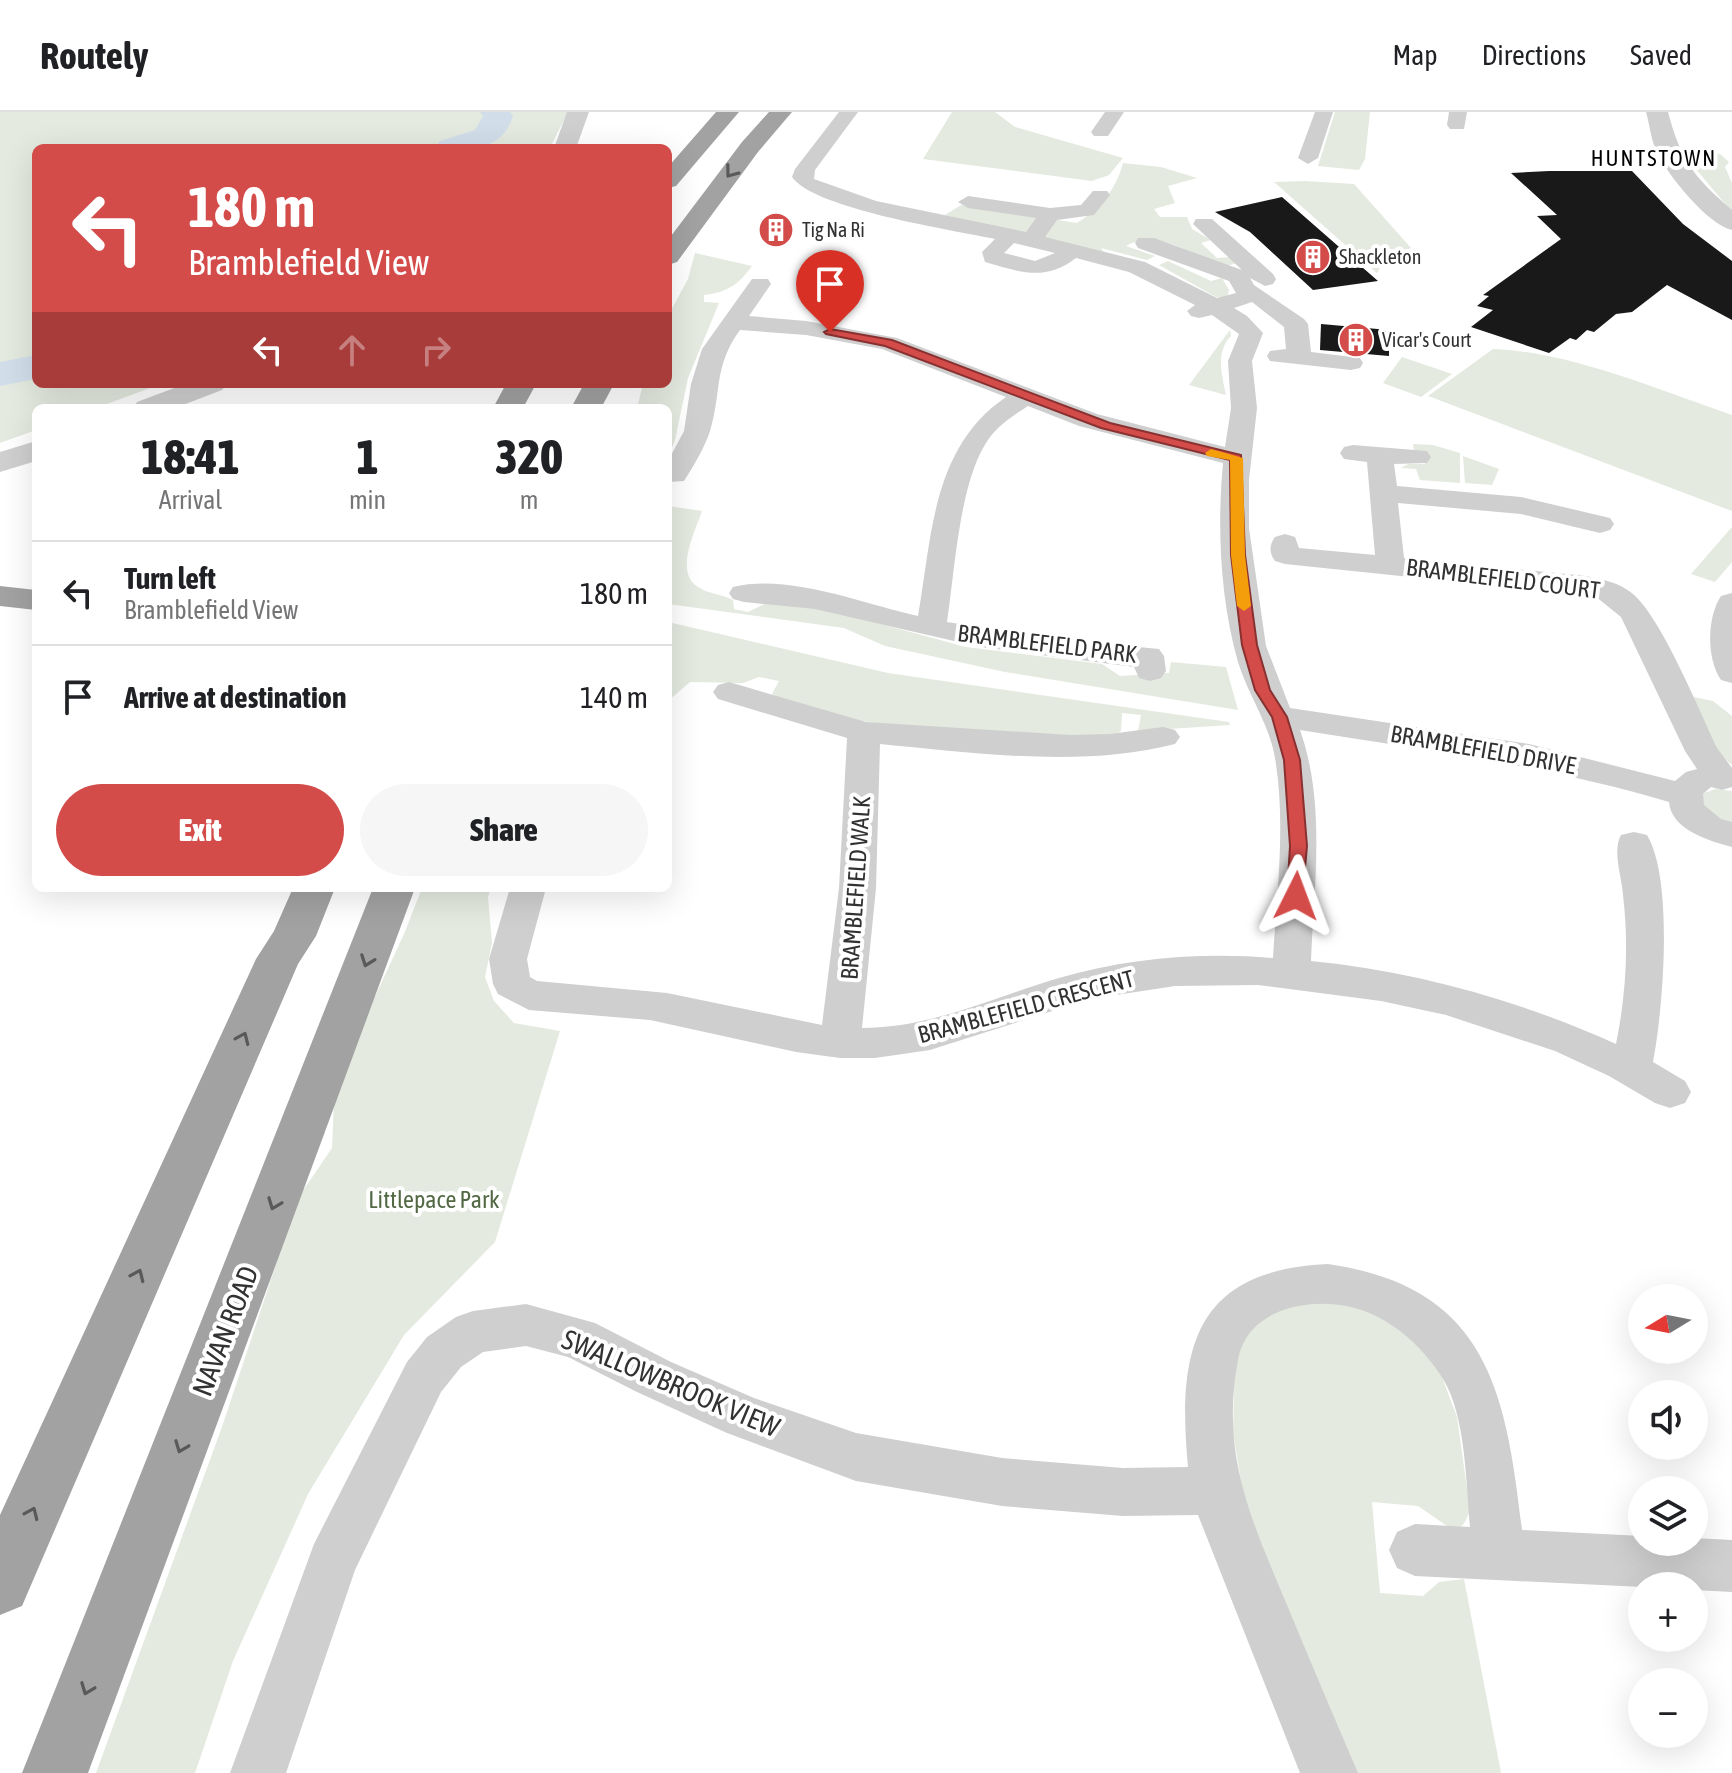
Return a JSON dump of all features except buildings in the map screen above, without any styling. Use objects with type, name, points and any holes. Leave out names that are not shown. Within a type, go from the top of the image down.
[{"type":"highway","points":[[672,170],[728,112]]},
{"type":"highway","points":[[672,252],[750,147],[781,112]]},
{"type":"highway","points":[[672,176],[697,145]]},
{"type":"highway","points":[[0,596],[32,600]]},
{"type":"highway","points":[[0,1584],[298,912],[311,892]]},
{"type":"highway","name":"NAVAN ROAD","points":[[55,1773],[392,892]]},
{"type":"street","points":[[566,144],[578,112]]},
{"type":"street","points":[[849,112],[802,177],[840,197],[863,214],[1021,238],[1137,267],[1213,306],[1244,325],[1251,333],[1242,351],[1240,368],[1244,401],[1237,458],[1238,555],[1250,645],[1262,690],[1280,717],[1290,752],[1297,800],[1298,846],[1291,972]]},
{"type":"street","points":[[1101,132],[1115,112]]},
{"type":"street","points":[[1308,158],[1324,112]]},
{"type":"street","points":[[1657,112],[1666,146],[1673,159],[1691,183],[1732,223]]},
{"type":"street","points":[[968,202],[1050,214],[1087,211],[1100,195]]},
{"type":"street","points":[[1050,214],[1021,238],[993,252],[993,257],[1041,270],[1052,266],[1073,250]]},
{"type":"street","points":[[1204,224],[1296,324],[1289,357],[1351,363]]},
{"type":"street","points":[[1146,243],[1227,274],[1253,279]]},
{"type":"street","points":[[1184,315],[1213,306],[1253,279]]},
{"type":"street","points":[[674,475],[697,431],[704,384],[714,349],[732,322],[746,291]]},
{"type":"street","points":[[732,322],[806,328],[888,343],[1127,432],[1237,458]]},
{"type":"street","points":[[159,404],[201,388]]},
{"type":"street","name":"BRAMBLEFIELD PARK","points":[[931,628],[948,530],[968,456],[984,428],[1025,396]]},
{"type":"street","points":[[0,463],[32,451]]},
{"type":"street","points":[[1390,564],[1386,494],[1367,454],[1418,457]]},
{"type":"street","points":[[1386,494],[1530,505],[1602,522]]},
{"type":"street","name":"BRAMBLEFIELD COURT","points":[[1285,543],[1285,555],[1605,589],[1621,599],[1635,614],[1702,751],[1727,780]]},
{"type":"street","name":"BRAMBLEFIELD PARK","points":[[744,593],[775,592],[805,597],[931,628],[1131,658],[1148,656],[1150,671]]},
{"type":"street","points":[[1732,602],[1725,633],[1732,673]]},
{"type":"street","points":[[729,692],[864,732],[1040,745],[1110,745],[1143,733]]},
{"type":"street","name":"BRAMBLEFIELD DRIVE","points":[[1280,717],[1529,755],[1684,795]]},
{"type":"street","name":"BRAMBLEFIELD WALK","points":[[840,1043],[852,959],[863,822],[864,732]]},
{"type":"street","points":[[1727,780],[1698,781],[1688,786],[1684,795],[1687,809],[1700,821],[1732,835]]},
{"type":"street","points":[[1631,1068],[1642,1021],[1644,933],[1643,890],[1634,844]]},
{"type":"street","name":"BRAMBLEFIELD CRESCENT","points":[[527,892],[508,959],[512,984],[529,995],[665,1008],[840,1043],[876,1043],[918,1037],[1027,1002],[1148,974],[1203,969],[1291,972],[1372,984],[1540,1029],[1631,1068],[1670,1092]]},
{"type":"street","points":[[1329,1773],[1216,1491],[1212,1438],[1214,1360],[1226,1322],[1247,1301],[1279,1290],[1319,1283],[1346,1286],[1378,1295],[1415,1314],[1448,1347],[1463,1368],[1476,1400],[1499,1553]]},
{"type":"street","name":"SWALLOWBROOK VIEW","points":[[258,1772],[339,1549],[424,1377],[444,1352],[473,1332],[526,1325],[578,1338],[654,1377],[744,1417],[856,1457],[1002,1482],[1123,1492],[1216,1491]]},
{"type":"street","points":[[1415,1550],[1732,1566]]},
{"type":"green space","points":[[0,112],[568,112],[552,144],[32,144],[32,388],[150,388],[107,404],[32,404],[32,431],[0,443]]},
{"type":"green space","points":[[952,112],[995,112],[1015,127],[1123,158],[1109,175],[1092,181],[923,159]]},
{"type":"green space","points":[[1335,112],[1370,112],[1365,159],[1359,170],[1318,166]]},
{"type":"green space","points":[[1679,149],[1720,154],[1729,162],[1725,167],[1732,183],[1732,212]]},
{"type":"green space","points":[[1123,163],[1161,167],[1197,178],[1168,186],[1175,203],[1154,209],[1160,217],[1187,217],[1192,229],[1211,240],[1201,243],[1217,258],[1232,257],[1237,263],[1223,267],[1175,245],[1149,240],[1126,246],[1155,256],[1147,260],[1101,248],[1104,252],[1098,254],[945,215],[961,205],[1077,223],[1106,198]]},
{"type":"green space","points":[[1274,182],[1354,184],[1411,248],[1385,259],[1377,273]]},
{"type":"green space","points":[[695,253],[752,266],[732,286],[704,295],[704,302],[719,303],[688,378],[672,447],[672,404],[638,404],[642,388],[672,388],[672,309],[688,279]]},
{"type":"green space","points":[[1168,261],[1211,281],[1222,278],[1229,290],[1228,295],[1216,297],[1159,265]]},
{"type":"green space","points":[[1230,330],[1231,336],[1221,356],[1226,395],[1189,385]]},
{"type":"green space","points":[[1493,349],[1553,357],[1583,365],[1732,415],[1732,511],[1428,396]]},
{"type":"green space","points":[[1402,357],[1452,374],[1421,397],[1383,383]]},
{"type":"green space","points":[[1413,444],[1433,445],[1460,453],[1460,483],[1420,480],[1416,469],[1401,468],[1408,464],[1425,464],[1423,453],[1414,452]]},
{"type":"green space","points":[[1463,456],[1499,469],[1492,485],[1465,483]]},
{"type":"green space","points":[[672,507],[702,511],[688,551],[688,572],[698,587],[733,600],[734,609],[748,612],[775,599],[966,647],[1102,664],[1120,676],[1169,673],[1171,662],[1226,667],[1238,710],[1005,672],[885,646],[844,628],[672,605]]},
{"type":"green space","points":[[1732,527],[1732,562],[1715,582],[1691,574]]},
{"type":"green space","points":[[672,623],[888,673],[1229,722],[1230,725],[1138,731],[1141,715],[1122,713],[1121,731],[1113,737],[914,729],[849,719],[781,699],[772,694],[779,681],[759,677],[743,683],[690,682],[672,698]]},
{"type":"green space","points":[[1694,697],[1713,701],[1732,716],[1732,765],[1708,734]]},
{"type":"green space","points":[[1715,789],[1732,791],[1732,824],[1705,812],[1702,794]]},
{"type":"green space","name":"Littlepace Park","points":[[420,892],[490,892],[492,943],[485,977],[494,1001],[514,1023],[560,1031],[495,1242],[404,1335],[308,1494],[233,1661],[195,1773],[96,1773],[223,1424],[298,1198],[332,1148],[334,1103],[359,1031]]},
{"type":"green space","points":[[1323,1299],[1377,1310],[1433,1353],[1457,1417],[1470,1510],[1463,1525],[1453,1530],[1418,1506],[1372,1502],[1380,1593],[1423,1596],[1439,1582],[1464,1579],[1501,1773],[1353,1773],[1246,1512],[1233,1432],[1235,1353],[1264,1313]]},
{"type":"waterway","points":[[464,144],[491,132],[498,116],[495,112]]},
{"type":"waterway","points":[[0,374],[32,368]]},
{"type":"slow traffic","points":[[1211,453],[1237,458],[1235,509],[1244,606]]},
{"type":"place","name":"Tig Na Ri","points":[[776,230]]},
{"type":"place","name":"Shackleton","points":[[1313,257]]},
{"type":"place","name":"Vicar's Court","points":[[1356,340]]},
{"type":"district","name":"HUNTSTOWN","points":[[1654,158]]},
{"type":"route","points":[[830,332],[888,343],[1106,426],[1237,458],[1235,509],[1238,555],[1250,645],[1262,690],[1280,717],[1292,760],[1297,800],[1296,896]]}]
